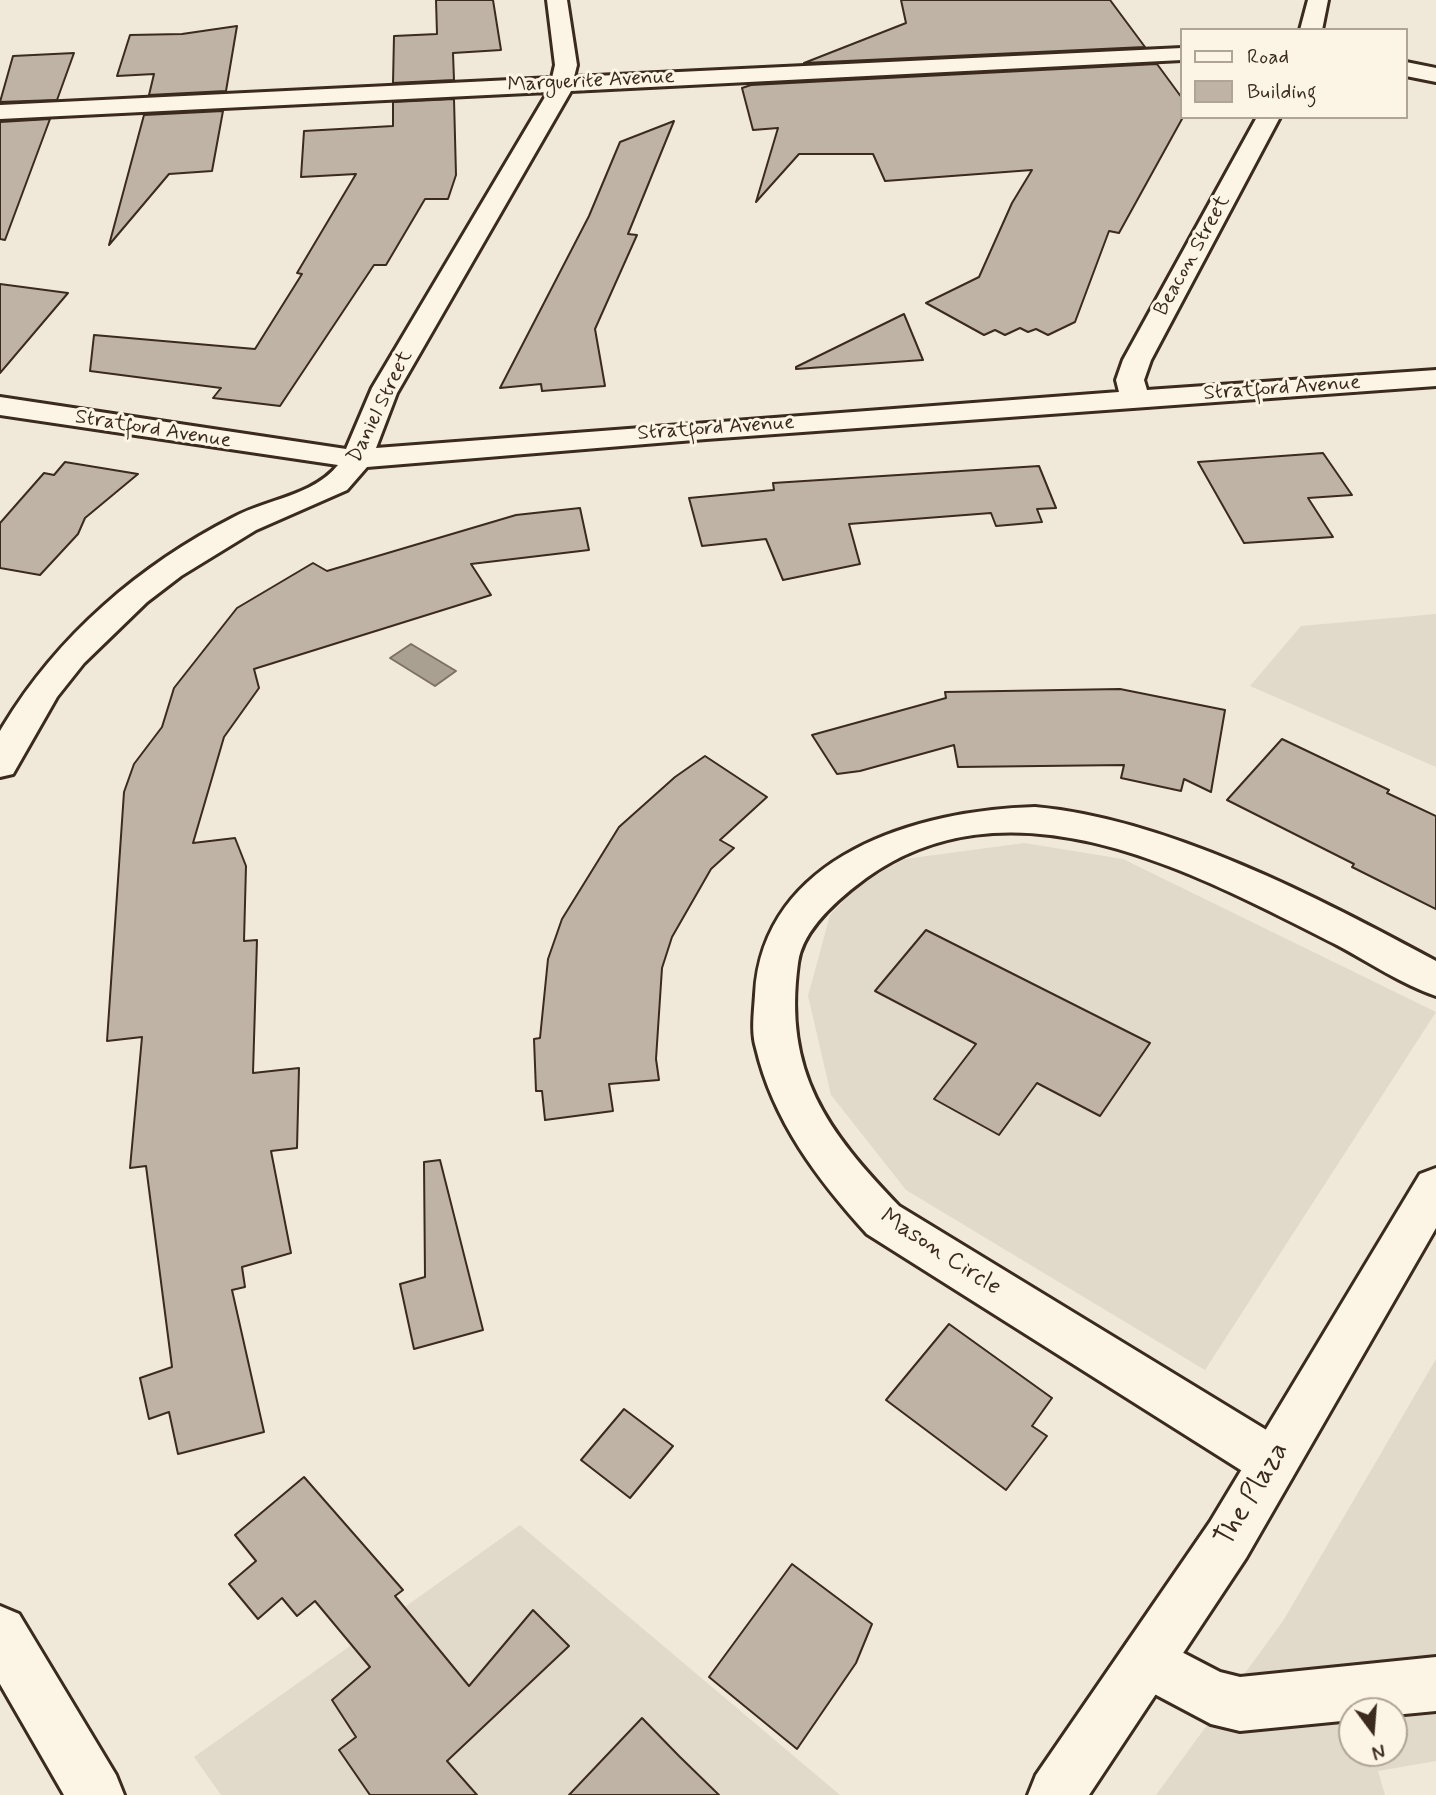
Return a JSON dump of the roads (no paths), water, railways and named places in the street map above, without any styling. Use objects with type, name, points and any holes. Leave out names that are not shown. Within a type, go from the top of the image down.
[{"type":"street","points":[[557,0],[566,65],[564,84]]},
{"type":"street","points":[[1311,28],[1318,0]]},
{"type":"street","name":"Marguerite Avenue","points":[[0,112],[1180,54]]},
{"type":"street","points":[[1408,69],[1436,75]]},
{"type":"street","name":"Daniel Street","points":[[0,765],[16,730],[51,677],[72,653],[121,607],[192,554],[236,528],[343,479],[356,459],[376,407],[404,355],[564,84]]},
{"type":"street","name":"Beacon Street","points":[[1135,399],[1130,380],[1137,360],[1268,119]]},
{"type":"street","name":"Stratford Avenue","points":[[0,406],[356,459],[587,439],[1436,378]]},
{"type":"street","name":"Mason Circle","points":[[1273,1462],[883,1220],[833,1168],[795,1105],[775,1042],[778,955],[801,916],[831,883],[866,857],[904,840],[963,824],[1016,820],[1077,824],[1139,838],[1262,892],[1436,980]]},
{"type":"street","name":"The Plaza","points":[[1056,1795],[1228,1540],[1436,1187]]},
{"type":"street","points":[[0,1633],[96,1795]]},
{"type":"street","points":[[1147,1661],[1211,1697],[1240,1704],[1436,1684]]}]
